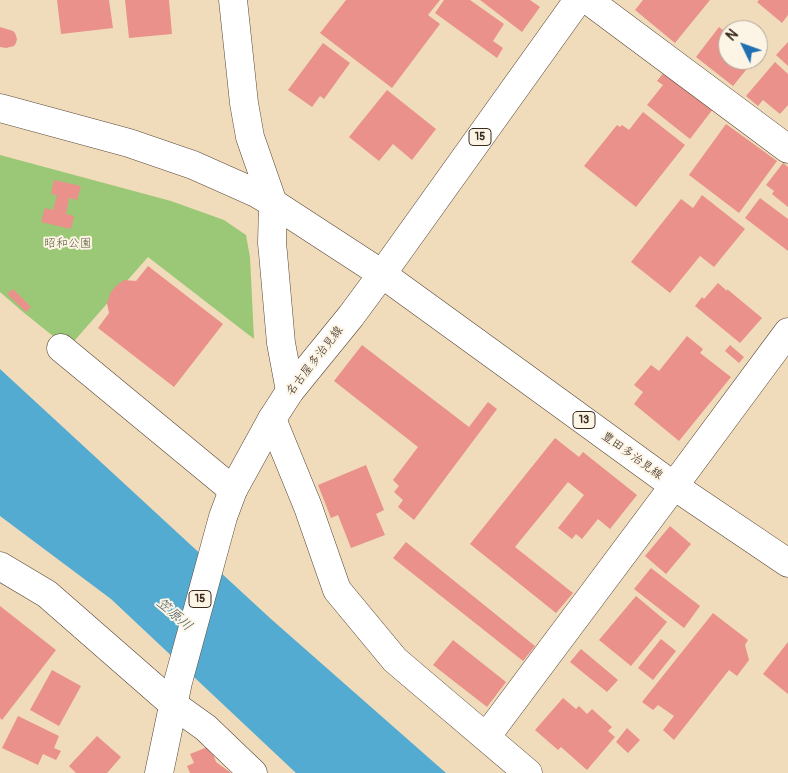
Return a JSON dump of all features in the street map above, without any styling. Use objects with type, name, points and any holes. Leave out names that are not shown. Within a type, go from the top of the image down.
[{"type":"street","points":[[233,0],[244,103],[250,137],[274,202],[273,262],[281,343],[290,391]]},
{"type":"street","name":"名古屋多治見線","points":[[159,773],[176,693],[223,517],[233,490],[272,419],[290,391],[382,274],[578,0]]},
{"type":"street","points":[[588,0],[788,149]]},
{"type":"street","name":"豊田多治見線","points":[[0,108],[129,143],[184,162],[274,202],[382,274],[674,486],[788,563]]},
{"type":"street","points":[[486,737],[788,332]]},
{"type":"street","points":[[61,348],[233,490]]},
{"type":"street","points":[[272,419],[308,507],[337,590],[395,660],[528,773]]},
{"type":"street","points":[[0,566],[48,594],[176,693],[206,728],[252,773]]},
{"type":"green space","name":"昭和公園","points":[[0,155],[171,201],[224,220],[246,235],[250,257],[254,339],[148,257],[68,348],[0,292]]},
{"type":"water","name":"笠原川","points":[[0,369],[271,619],[446,773],[296,773],[111,599],[0,516]]},
{"type":"building","points":[[57,0],[109,0],[113,28],[61,34]]},
{"type":"building","points":[[125,0],[169,0],[172,34],[129,38]]},
{"type":"building","points":[[346,0],[440,0],[428,15],[440,24],[392,88],[320,33]]},
{"type":"building","points":[[444,0],[470,0],[504,24],[493,41],[503,48],[497,58],[435,13]]},
{"type":"building","points":[[480,0],[530,0],[540,7],[522,32]]},
{"type":"building","points":[[643,0],[710,0],[675,43],[635,10]]},
{"type":"building","points":[[759,0],[788,0],[788,15],[782,23],[757,2]]},
{"type":"building","points":[[0,27],[15,33],[17,39],[14,46],[0,47]]},
{"type":"building","points":[[718,28],[718,70],[746,70],[733,86],[696,57]]},
{"type":"building","points":[[788,42],[788,66],[776,55]]},
{"type":"building","points":[[323,43],[350,63],[324,99],[320,96],[312,107],[288,90]]},
{"type":"building","points":[[775,62],[788,74],[788,105],[780,114],[763,100],[758,106],[746,96]]},
{"type":"building","points":[[665,71],[713,109],[690,139],[647,105],[663,85],[657,81]]},
{"type":"building","points":[[387,90],[436,129],[412,160],[393,144],[379,161],[349,137]]},
{"type":"building","points":[[643,112],[685,145],[636,207],[584,166],[617,125],[620,127],[622,125],[629,130]]},
{"type":"building","points":[[726,124],[777,161],[739,213],[689,175]]},
{"type":"building","points":[[783,163],[788,167],[788,207],[772,194],[774,191],[766,185]]},
{"type":"building","points":[[54,180],[81,186],[77,200],[69,198],[66,214],[74,216],[71,229],[41,222],[45,208],[53,210],[57,195],[51,194]]},
{"type":"building","points":[[702,195],[745,229],[714,267],[700,256],[670,293],[631,262],[681,199],[693,208]]},
{"type":"building","points":[[760,198],[788,219],[788,251],[745,218]]},
{"type":"building","points":[[148,266],[223,324],[174,387],[98,328],[109,313],[107,303],[111,292],[124,280],[136,281]]},
{"type":"building","points":[[718,283],[762,318],[740,343],[695,306]]},
{"type":"building","points":[[13,289],[31,307],[26,312],[7,294]]},
{"type":"building","points":[[687,336],[703,349],[700,353],[731,377],[679,441],[634,404],[643,392],[634,385],[651,365],[659,371]]},
{"type":"building","points":[[362,345],[469,427],[488,402],[497,409],[414,520],[398,507],[403,500],[394,492],[399,486],[393,480],[418,447],[334,381]]},
{"type":"building","points":[[730,345],[744,357],[739,363],[725,351]]},
{"type":"building","points":[[555,438],[579,457],[583,452],[637,495],[610,529],[598,519],[582,539],[576,534],[572,539],[558,528],[584,495],[568,482],[515,547],[573,593],[556,613],[470,544]]},
{"type":"building","points":[[366,465],[384,510],[376,514],[385,535],[351,548],[338,515],[331,518],[318,485]]},
{"type":"building","points":[[670,526],[691,544],[666,574],[645,556]]},
{"type":"building","points":[[406,542],[535,646],[523,661],[393,558]]},
{"type":"building","points":[[651,568],[700,606],[684,628],[634,589]]},
{"type":"building","points":[[636,596],[667,622],[631,666],[599,640]]},
{"type":"building","points":[[0,606],[56,650],[2,720],[0,718]]},
{"type":"building","points":[[713,613],[748,640],[745,645],[749,660],[737,676],[729,670],[674,740],[663,730],[674,716],[658,705],[653,710],[642,702]]},
{"type":"building","points":[[661,639],[676,651],[653,680],[638,668]]},
{"type":"building","points":[[453,640],[506,682],[487,707],[433,665]]},
{"type":"building","points":[[788,642],[788,694],[763,674]]},
{"type":"building","points":[[581,649],[618,680],[607,692],[570,662]]},
{"type":"building","points":[[52,670],[81,686],[59,726],[30,710]]},
{"type":"building","points":[[563,698],[576,709],[579,706],[587,714],[592,709],[612,727],[608,731],[615,737],[587,770],[561,747],[558,750],[535,730]]},
{"type":"building","points":[[18,716],[59,736],[54,748],[61,751],[56,760],[43,754],[38,765],[2,748]]},
{"type":"building","points":[[627,728],[640,740],[628,753],[616,742]]},
{"type":"building","points":[[97,736],[121,757],[107,773],[76,773],[69,766]]},
{"type":"building","points":[[210,746],[216,762],[231,773],[190,773],[187,766],[194,763],[190,754]]}]
